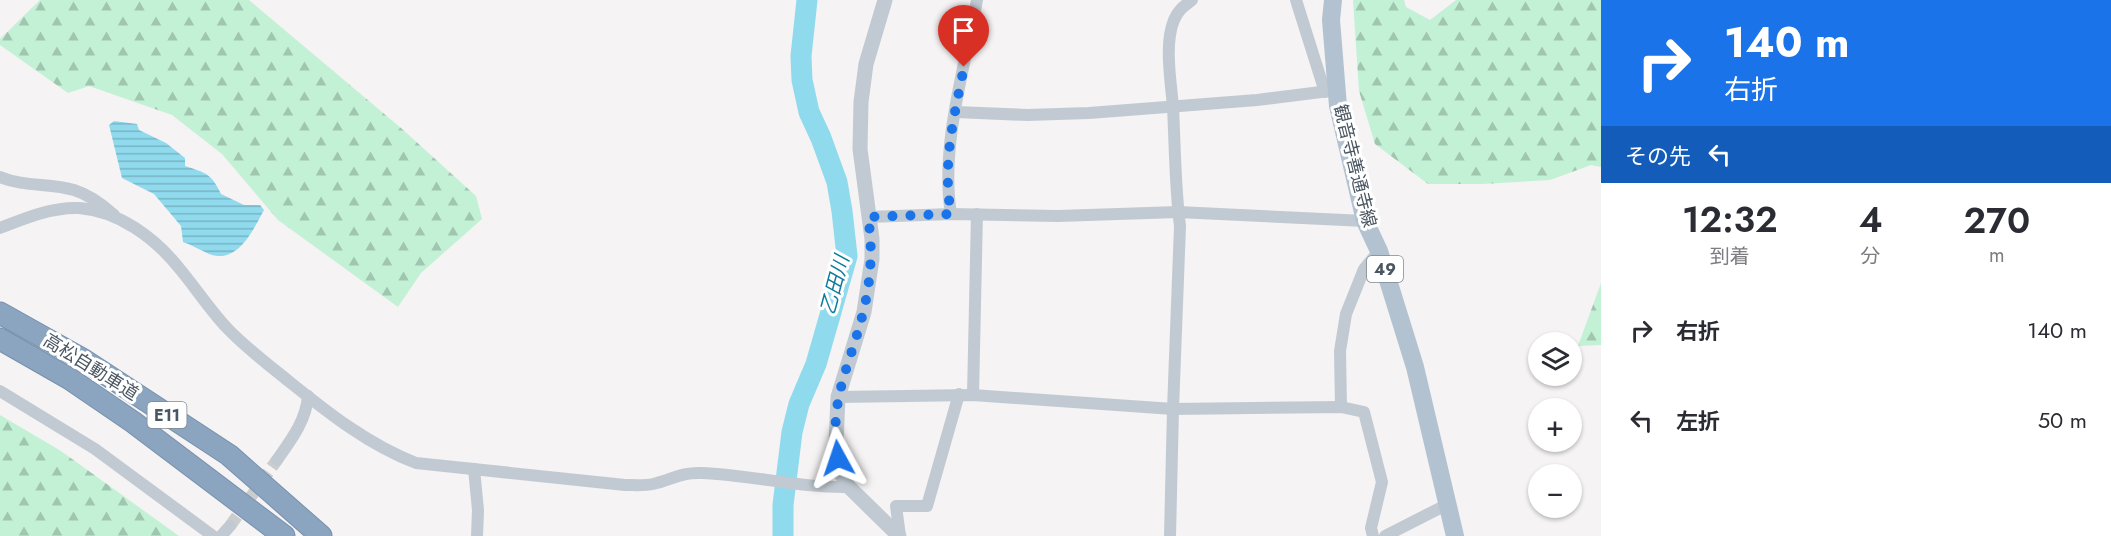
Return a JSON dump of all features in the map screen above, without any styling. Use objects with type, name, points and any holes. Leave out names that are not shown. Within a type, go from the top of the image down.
[{"type":"highway","name":"高松自動車道","points":[[0,313],[84,360],[229,455],[321,536]]},
{"type":"highway","name":"高松自動車道","points":[[0,339],[70,379],[133,422],[284,536]]},
{"type":"main road","name":"観音寺善通寺線","points":[[1333,0],[1331,91],[1338,106],[1365,221],[1379,251],[1415,366],[1455,536]]},
{"type":"street","points":[[885,0],[866,64],[861,102],[860,149],[872,239],[872,259],[864,312],[838,396],[836,443],[840,472],[849,487],[900,536]]},
{"type":"street","points":[[951,214],[947,156],[977,0]]},
{"type":"street","points":[[1170,536],[1180,238],[1170,68],[1171,33],[1180,9],[1192,0]]},
{"type":"street","points":[[956,112],[1028,115],[1173,107],[1331,91],[1296,0]]},
{"type":"street","points":[[0,177],[22,183],[74,190],[99,201],[119,220]]},
{"type":"street","points":[[0,228],[44,212],[79,208],[95,211],[134,226],[154,241],[228,328],[262,360],[353,429],[396,455],[416,463],[625,485],[651,485],[683,473],[703,473],[819,488],[849,487]]},
{"type":"street","points":[[868,217],[951,214],[1058,216],[1178,212],[1365,221]]},
{"type":"street","points":[[973,395],[976,214]]},
{"type":"street","points":[[1341,407],[1340,351],[1346,314],[1364,269],[1379,251]]},
{"type":"street","points":[[0,391],[95,450],[213,536]]},
{"type":"street","points":[[838,396],[959,394],[1173,409],[1341,407],[1364,412],[1382,482],[1371,528],[1373,536]]},
{"type":"street","points":[[900,536],[896,506],[927,506],[959,394]]},
{"type":"street","points":[[277,460],[300,424],[308,396]]},
{"type":"street","points":[[474,469],[478,510],[477,536]]},
{"type":"street","points":[[1385,536],[1449,504]]},
{"type":"street","points":[[221,536],[230,526]]},
{"type":"green space","points":[[40,0],[249,0],[401,128],[476,196],[482,219],[421,273],[398,307],[278,220],[222,154],[172,115],[89,86],[68,93],[0,45],[0,39]]},
{"type":"green space","points":[[1353,0],[1404,0],[1406,7],[1430,20],[1456,0],[1601,0],[1601,167],[1591,165],[1550,180],[1483,184],[1428,184],[1375,144],[1359,91]]},
{"type":"green space","points":[[1601,283],[1601,345],[1582,346],[1582,335]]},
{"type":"green space","points":[[0,415],[61,451],[179,536],[0,536]]},
{"type":"water","points":[[114,121],[137,124],[139,130],[166,143],[185,158],[185,166],[203,172],[211,178],[221,194],[244,205],[260,205],[264,210],[243,244],[228,255],[219,256],[183,242],[181,226],[154,194],[122,178],[109,125]]},
{"type":"waterway","name":"乙田川","points":[[783,536],[783,505],[792,432],[799,404],[816,364],[847,256],[837,182],[809,112],[802,80],[801,56],[807,0]]},
{"type":"tunnel","points":[[230,526],[277,460]]},
{"type":"route","points":[[838,458],[835,419],[838,396],[864,312],[872,259],[872,239],[868,217],[951,214],[947,156],[964,67]]}]
